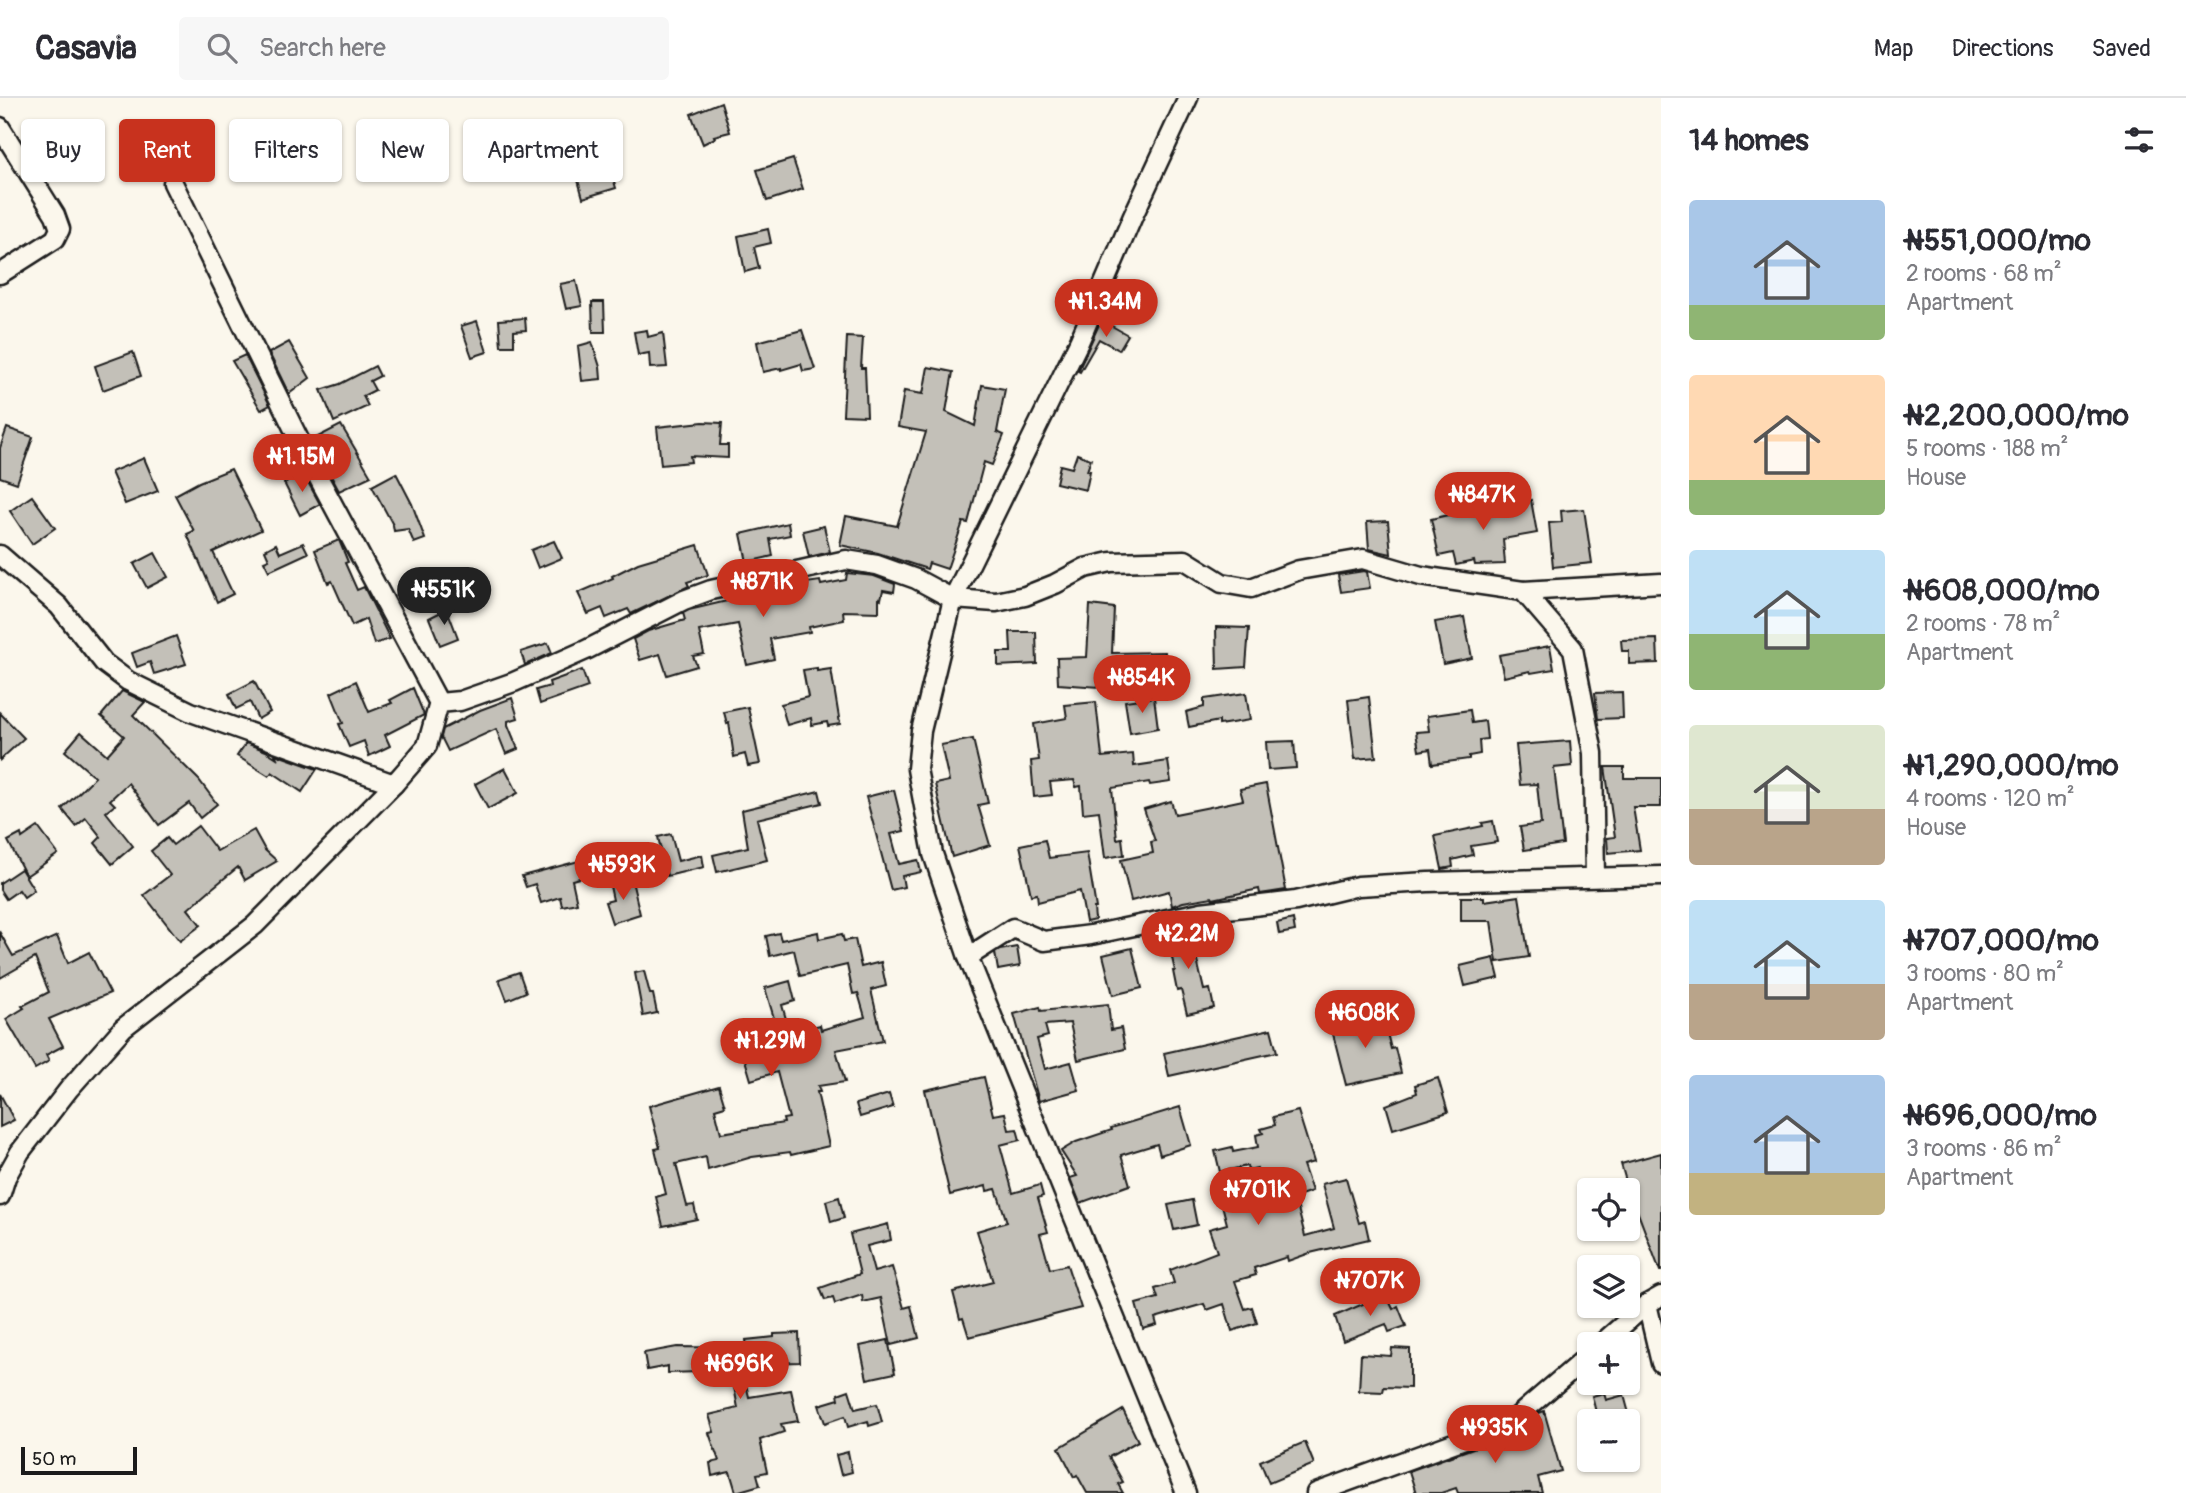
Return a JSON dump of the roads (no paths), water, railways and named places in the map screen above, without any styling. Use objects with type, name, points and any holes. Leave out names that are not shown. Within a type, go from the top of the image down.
[{"type":"street","points":[[1186,1493],[968,957],[933,854],[917,769],[921,731],[953,599],[1080,342],[1133,216],[1188,98]]},
{"type":"street","points":[[0,127],[55,215],[60,229],[55,239],[0,274]]},
{"type":"street","points":[[0,1196],[6,1177],[20,1152],[69,1089],[123,1028],[255,925],[428,746],[439,703],[309,460],[173,183]]},
{"type":"street","points":[[0,555],[59,606],[104,663],[128,681],[191,712],[394,784]]},
{"type":"street","points":[[439,703],[460,701],[514,682],[586,650],[684,600],[711,590],[846,559],[877,565],[916,579],[953,599],[996,602],[1025,596],[1085,568],[1111,562],[1185,560],[1222,583],[1251,588],[1299,570],[1363,559],[1421,576],[1523,591],[1661,583]]},
{"type":"street","points":[[1523,591],[1573,649],[1593,753],[1595,877]]},
{"type":"street","points":[[968,957],[1013,928],[1044,941],[1091,935],[1201,912],[1296,901],[1358,887],[1428,882],[1661,876]]},
{"type":"street","points":[[1615,1332],[1654,1300]]},
{"type":"street","points":[[1654,1300],[1661,1363]]},
{"type":"street","points":[[1316,1493],[1511,1422],[1577,1364]]}]
